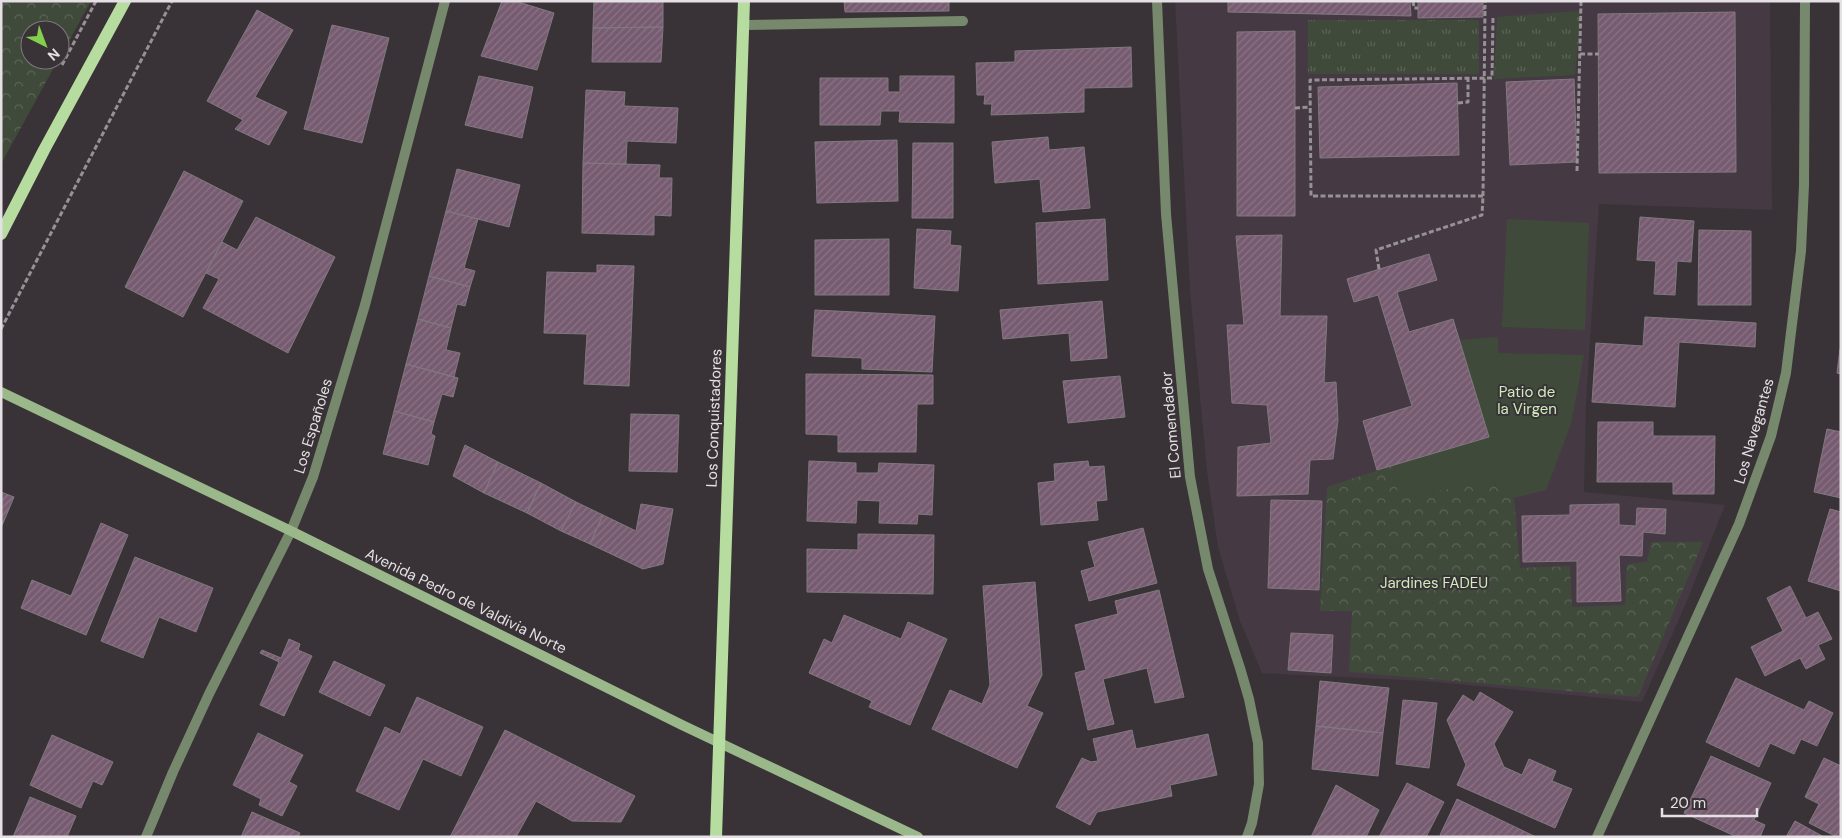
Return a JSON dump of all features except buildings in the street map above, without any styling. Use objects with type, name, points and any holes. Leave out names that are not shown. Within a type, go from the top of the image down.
[{"type":"main road","points":[[1,234],[125,1]]},
{"type":"main road","name":"Los Conquistadores","points":[[716,837],[744,1]]},
{"type":"main road","name":"Avenida Pedro de Valdivia Norte","points":[[1,392],[918,837]]},
{"type":"street","name":"Los Españoles","points":[[146,837],[209,694],[291,532],[308,490],[325,440],[362,314],[445,1]]},
{"type":"street","name":"El Comendador","points":[[1157,1],[1166,214],[1190,477],[1208,569],[1249,699],[1258,743],[1258,784],[1252,823],[1247,837]]},
{"type":"street","name":"Los Navegantes","points":[[1597,837],[1739,524],[1770,436],[1786,373],[1801,251],[1804,185],[1805,1]]},
{"type":"street","points":[[744,25],[963,21]]},
{"type":"path","points":[[1,328],[172,1]]},
{"type":"path","points":[[1413,1],[1414,8],[1418,8]]},
{"type":"path","points":[[1379,269],[1376,250],[1482,215],[1484,196],[1485,1]]},
{"type":"path","points":[[1577,171],[1581,1]]},
{"type":"path","points":[[1484,196],[1312,196],[1310,80],[1492,78],[1493,16]]},
{"type":"path","points":[[1580,54],[1599,54]]},
{"type":"path","points":[[1458,103],[1468,102],[1468,79]]},
{"type":"path","points":[[1295,108],[1310,107]]},
{"type":"shaded area","points":[[1175,1],[1770,1],[1772,210],[1599,204],[1586,403],[1584,492],[1725,505],[1687,601],[1642,702],[1425,681],[1262,673],[1240,621],[1218,547],[1207,471],[1190,291]]},
{"type":"green space","points":[[1,1],[91,1],[70,39],[70,20],[20,20],[20,70],[53,70],[1,164]]},
{"type":"green space","points":[[1581,11],[1575,75],[1494,79],[1497,17]]},
{"type":"green space","points":[[1308,20],[1479,20],[1479,74],[1308,74]]},
{"type":"green space","points":[[1507,219],[1589,223],[1585,330],[1502,327]]},
{"type":"green space","name":"Patio de la Virgen","points":[[1498,337],[1498,353],[1584,355],[1571,424],[1546,490],[1514,498],[1489,479],[1399,500],[1394,465],[1488,437],[1459,340]]},
{"type":"green space","name":"Jardines FADEU","points":[[1394,465],[1399,499],[1489,479],[1514,498],[1520,568],[1570,566],[1572,607],[1625,605],[1627,564],[1647,562],[1651,542],[1703,542],[1638,697],[1349,672],[1352,611],[1320,611],[1327,487]]}]
